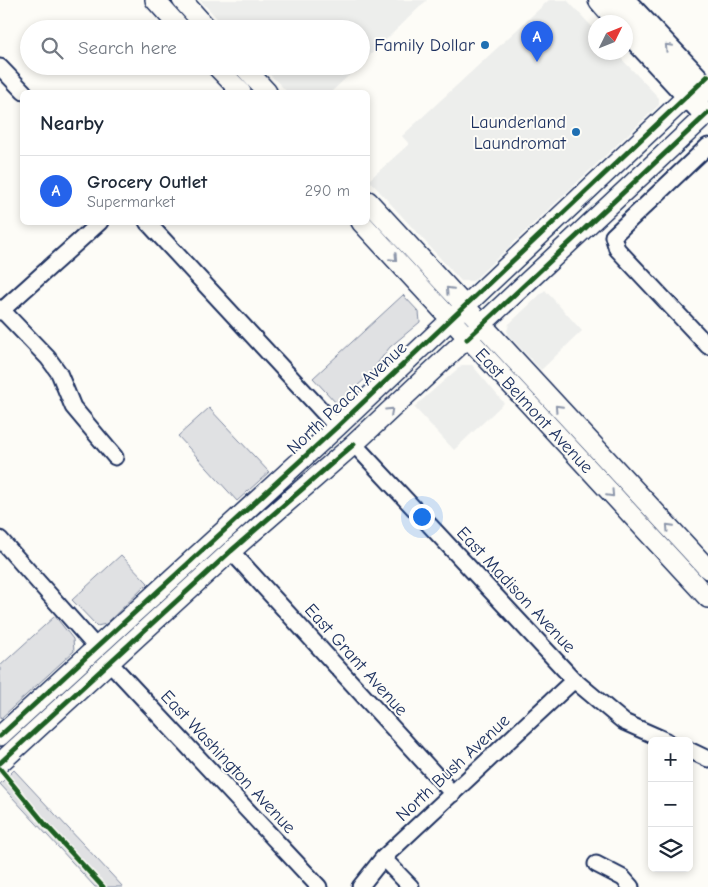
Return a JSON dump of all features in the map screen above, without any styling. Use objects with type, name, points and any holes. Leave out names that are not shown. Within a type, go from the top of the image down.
[{"type":"highway","points":[[600,0],[613,15]]},
{"type":"highway","points":[[623,0],[701,86],[707,114]]},
{"type":"highway","points":[[633,34],[701,86]]},
{"type":"main road","points":[[155,0],[174,20]]},
{"type":"main road","points":[[182,0],[200,20]]},
{"type":"main road","points":[[224,75],[238,90]]},
{"type":"main road","name":"North Peach Avenue","points":[[0,736],[337,427],[701,86]]},
{"type":"main road","name":"North Peach Avenue","points":[[0,763],[231,551],[354,444],[707,114]]},
{"type":"main road","name":"East Belmont Avenue","points":[[370,203],[706,563]]},
{"type":"main road","name":"East Belmont Avenue","points":[[364,225],[708,598]]},
{"type":"main road","points":[[231,551],[233,537],[288,483],[300,461]]},
{"type":"main road","points":[[48,719],[58,698],[93,662],[96,647]]},
{"type":"street","points":[[0,67],[22,90]]},
{"type":"street","points":[[242,90],[255,79]]},
{"type":"street","points":[[708,146],[613,236],[617,248],[708,346]]},
{"type":"street","points":[[97,225],[1,310],[48,358],[59,373],[73,407],[114,457]]},
{"type":"street","points":[[150,225],[337,427]]},
{"type":"street","name":"East Madison Avenue","points":[[354,444],[574,680],[624,722],[658,737]]},
{"type":"street","points":[[0,539],[96,647]]},
{"type":"street","name":"East Grant Avenue","points":[[231,551],[453,794]]},
{"type":"street","points":[[688,577],[706,563]]},
{"type":"street","name":"East Washington Avenue","points":[[110,663],[319,887]]},
{"type":"street","name":"North Bush Avenue","points":[[360,887],[383,858],[574,680]]},
{"type":"street","points":[[693,752],[708,759]]},
{"type":"street","points":[[383,858],[411,887]]},
{"type":"street","points":[[596,864],[623,878],[631,887]]},
{"type":"shaded area","points":[[200,0],[427,0],[370,55],[370,20],[219,20]]},
{"type":"shaded area","points":[[549,0],[567,0],[588,22],[588,60],[623,60],[659,98],[659,105],[473,281],[461,281],[370,181],[409,144],[402,136]]},
{"type":"shaded area","points":[[271,75],[349,75],[333,90],[285,90]]},
{"type":"shaded area","points":[[545,290],[582,331],[541,370],[510,337],[507,331],[509,324]]},
{"type":"shaded area","points":[[403,295],[419,312],[420,322],[390,347],[366,378],[337,404],[313,378]]},
{"type":"shaded area","points":[[462,365],[472,365],[504,403],[454,450],[414,407]]},
{"type":"shaded area","points":[[209,408],[269,472],[237,501],[178,436]]},
{"type":"shaded area","points":[[121,555],[148,583],[106,624],[97,626],[72,600]]},
{"type":"shaded area","points":[[55,616],[73,639],[74,651],[0,719],[0,666]]},
{"type":"shaded area","points":[[14,770],[123,887],[95,887],[0,784]]},
{"type":"cycle path","points":[[0,736],[337,427],[708,76]]},
{"type":"cycle path","points":[[467,339],[708,113]]},
{"type":"cycle path","points":[[0,763],[231,551],[354,444]]},
{"type":"cycle path","points":[[0,769],[45,824],[103,887]]},
{"type":"place","name":"Family Dollar","points":[[485,45]]},
{"type":"place","name":"Grocery Outlet","points":[[537,62]]},
{"type":"place","name":"Launderland Laundromat","points":[[576,132]]}]
